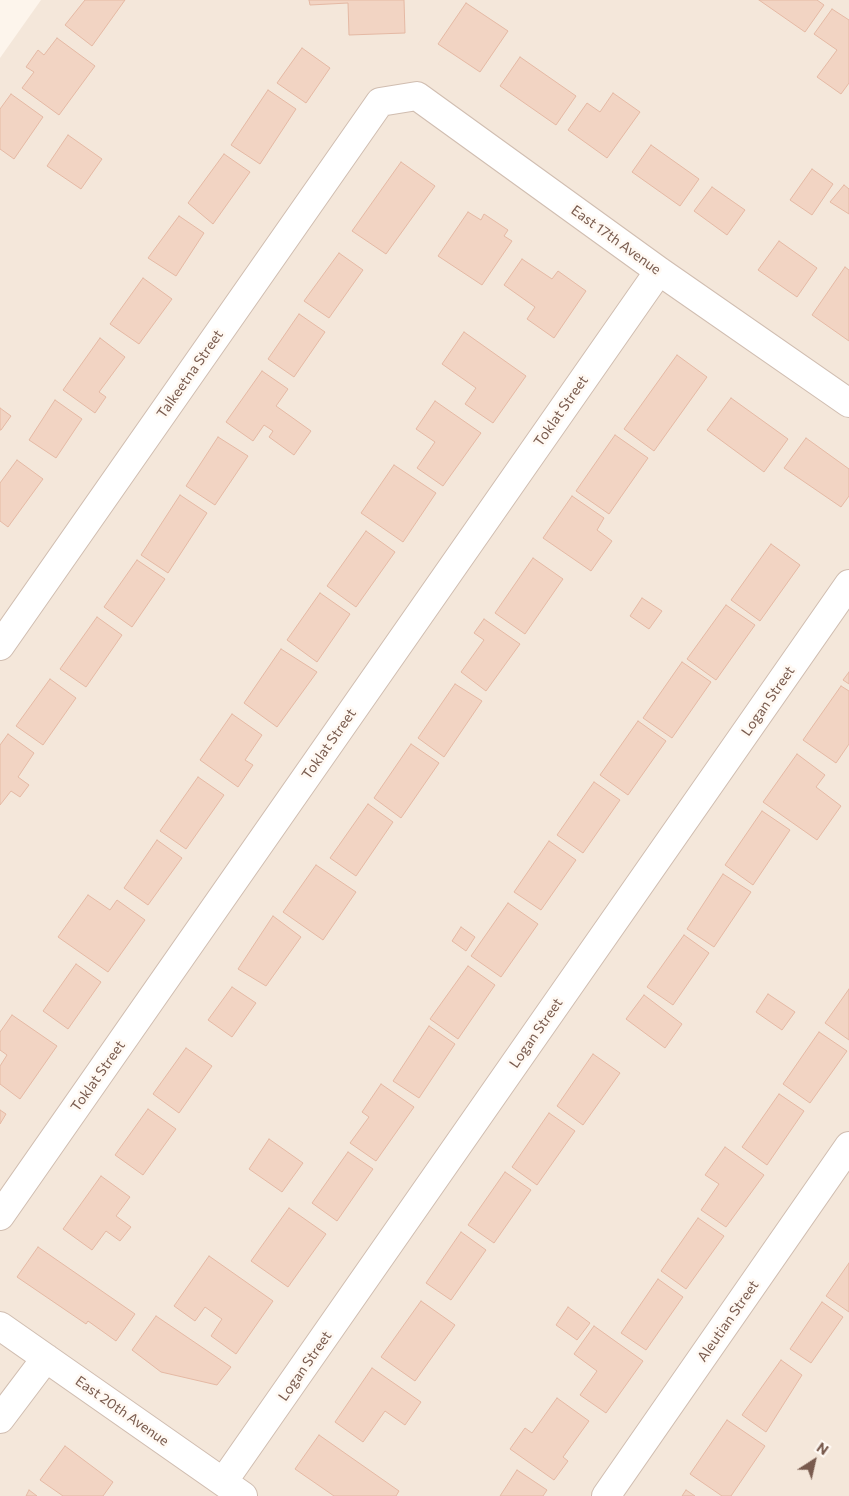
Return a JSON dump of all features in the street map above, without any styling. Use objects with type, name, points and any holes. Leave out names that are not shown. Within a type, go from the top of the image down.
[{"type":"street","name":"East 17th Avenue","points":[[380,102],[417,96],[659,271],[849,403]]},
{"type":"street","name":"Talkeetna Street","points":[[0,646],[380,102]]},
{"type":"street","name":"Toklat Street","points":[[0,1216],[659,271]]},
{"type":"street","name":"Logan Street","points":[[233,1489],[849,584]]},
{"type":"street","name":"Aleutian Street","points":[[606,1496],[849,1146]]},
{"type":"street","name":"East 20th Avenue","points":[[0,1326],[233,1489]]},
{"type":"street","points":[[0,1419],[46,1358]]},
{"type":"shaded area","points":[[41,0],[849,0],[849,1496],[0,1496],[0,58]]},
{"type":"building","points":[[85,0],[125,0],[92,46],[65,25]]},
{"type":"building","points":[[309,0],[404,0],[405,33],[349,35],[348,3],[310,5]]},
{"type":"building","points":[[759,0],[817,0],[824,5],[805,32]]},
{"type":"building","points":[[466,3],[508,31],[480,72],[438,44]]},
{"type":"building","points":[[832,9],[849,20],[849,83],[841,94],[817,77],[837,50],[814,34]]},
{"type":"building","points":[[57,38],[95,66],[59,115],[22,88],[34,72],[26,67],[38,50],[44,55]]},
{"type":"building","points":[[302,48],[330,68],[306,103],[277,83]]},
{"type":"building","points":[[520,57],[576,96],[556,125],[500,86]]},
{"type":"building","points":[[268,90],[296,109],[260,164],[231,145]]},
{"type":"building","points":[[613,93],[640,112],[607,158],[568,130],[587,103],[600,112]]},
{"type":"building","points":[[11,94],[43,117],[14,159],[0,149],[0,109]]},
{"type":"building","points":[[68,135],[102,159],[81,189],[47,166]]},
{"type":"building","points":[[651,145],[699,179],[680,206],[632,172]]},
{"type":"building","points":[[224,154],[250,172],[213,224],[188,203]]},
{"type":"building","points":[[401,162],[435,186],[386,254],[352,231]]},
{"type":"building","points":[[812,169],[833,184],[812,215],[790,200]]},
{"type":"building","points":[[844,185],[849,189],[849,214],[830,202]]},
{"type":"building","points":[[712,187],[745,210],[727,235],[694,211]]},
{"type":"building","points":[[468,212],[481,220],[484,214],[508,230],[504,236],[512,241],[482,285],[438,256]]},
{"type":"building","points":[[179,216],[204,233],[176,276],[148,258]]},
{"type":"building","points":[[779,241],[817,268],[797,297],[758,270]]},
{"type":"building","points":[[339,253],[363,270],[329,318],[304,301]]},
{"type":"building","points":[[522,259],[552,279],[558,271],[586,291],[554,338],[527,319],[535,307],[504,285]]},
{"type":"building","points":[[845,267],[849,270],[849,341],[812,315]]},
{"type":"building","points":[[143,278],[172,299],[139,344],[110,324]]},
{"type":"building","points":[[299,314],[325,332],[294,377],[268,359]]},
{"type":"building","points":[[464,332],[526,376],[493,423],[465,404],[476,388],[442,364]]},
{"type":"building","points":[[100,338],[125,357],[99,392],[106,397],[95,413],[63,390]]},
{"type":"building","points":[[677,355],[707,377],[654,451],[624,429]]},
{"type":"building","points":[[262,371],[288,389],[276,406],[311,431],[294,455],[269,437],[273,431],[264,425],[253,441],[226,422]]},
{"type":"building","points":[[731,398],[788,439],[764,472],[707,430]]},
{"type":"building","points":[[55,400],[82,419],[56,458],[29,440]]},
{"type":"building","points":[[435,401],[481,433],[443,486],[417,468],[435,442],[416,429]]},
{"type":"building","points":[[0,408],[11,416],[1,430],[0,430]]},
{"type":"building","points":[[615,435],[648,458],[609,514],[576,491]]},
{"type":"building","points":[[218,437],[248,456],[215,505],[186,486]]},
{"type":"building","points":[[806,438],[849,469],[849,496],[841,507],[784,468]]},
{"type":"building","points":[[17,460],[43,479],[8,527],[0,521],[0,483]]},
{"type":"building","points":[[394,465],[436,493],[403,542],[361,513]]},
{"type":"building","points":[[180,495],[207,513],[168,573],[141,555]]},
{"type":"building","points":[[572,496],[604,518],[597,530],[612,541],[591,571],[543,538]]},
{"type":"building","points":[[366,531],[395,552],[356,607],[327,586]]},
{"type":"building","points":[[771,544],[800,565],[760,621],[731,600]]},
{"type":"building","points":[[533,558],[563,579],[525,634],[495,613]]},
{"type":"building","points":[[137,560],[165,579],[132,627],[104,607]]},
{"type":"building","points":[[320,593],[350,614],[317,662],[287,640]]},
{"type":"building","points":[[642,598],[662,611],[649,629],[630,616]]},
{"type":"building","points":[[726,605],[755,625],[716,680],[687,659]]},
{"type":"building","points":[[97,617],[122,635],[86,687],[60,669]]},
{"type":"building","points":[[484,619],[520,644],[486,691],[461,672],[484,640],[474,633]]},
{"type":"building","points":[[281,649],[317,672],[277,727],[244,703]]},
{"type":"building","points":[[682,662],[711,682],[672,738],[643,718]]},
{"type":"building","points":[[849,672],[849,684],[843,680]]},
{"type":"building","points":[[50,679],[76,698],[43,745],[16,726]]},
{"type":"building","points":[[455,684],[482,701],[444,757],[418,738]]},
{"type":"building","points":[[841,686],[849,691],[849,744],[836,763],[803,740]]},
{"type":"building","points":[[232,714],[262,735],[245,760],[253,765],[238,787],[200,760]]},
{"type":"building","points":[[638,721],[666,741],[628,795],[600,775]]},
{"type":"building","points":[[8,734],[34,753],[18,777],[29,785],[20,797],[11,791],[0,805],[0,745]]},
{"type":"building","points":[[411,744],[439,763],[401,818],[374,798]]},
{"type":"building","points":[[797,754],[825,775],[816,787],[841,806],[817,840],[763,802]]},
{"type":"building","points":[[198,777],[224,795],[186,849],[160,831]]},
{"type":"building","points":[[594,782],[620,800],[583,853],[557,835]]},
{"type":"building","points":[[368,804],[393,822],[356,876],[330,858]]},
{"type":"building","points":[[762,811],[790,830],[753,885],[725,865]]},
{"type":"building","points":[[157,840],[182,858],[148,905],[124,888]]},
{"type":"building","points":[[549,841],[576,860],[541,910],[514,892]]},
{"type":"building","points":[[316,865],[356,892],[323,940],[283,912]]},
{"type":"building","points":[[723,874],[751,892],[714,947],[687,929]]},
{"type":"building","points":[[88,895],[110,910],[117,900],[145,920],[108,972],[58,937]]},
{"type":"building","points":[[508,903],[538,924],[501,977],[471,956]]},
{"type":"building","points":[[273,916],[301,937],[266,986],[238,969]]},
{"type":"building","points":[[461,927],[475,937],[466,951],[452,941]]},
{"type":"building","points":[[684,935],[709,953],[673,1005],[647,987]]},
{"type":"building","points":[[76,964],[101,982],[68,1029],[43,1011]]},
{"type":"building","points":[[468,966],[495,985],[458,1039],[430,1019]]},
{"type":"building","points":[[232,987],[256,1003],[232,1037],[208,1020]]},
{"type":"building","points":[[849,989],[849,1040],[825,1023]]},
{"type":"building","points":[[768,994],[795,1012],[782,1030],[756,1012]]},
{"type":"building","points":[[644,995],[682,1024],[665,1048],[626,1019]]},
{"type":"building","points":[[12,1015],[57,1046],[20,1099],[0,1084],[0,1066],[7,1055],[0,1050],[0,1032]]},
{"type":"building","points":[[429,1026],[455,1044],[419,1098],[393,1081]]},
{"type":"building","points":[[819,1032],[847,1051],[810,1103],[783,1084]]},
{"type":"building","points":[[186,1048],[212,1066],[179,1113],[153,1094]]},
{"type":"building","points":[[593,1054],[620,1073],[583,1125],[557,1106]]},
{"type":"building","points":[[381,1084],[414,1107],[376,1161],[350,1143],[369,1117],[362,1112]]},
{"type":"building","points":[[779,1094],[804,1111],[767,1165],[742,1147]]},
{"type":"building","points":[[148,1109],[176,1129],[143,1175],[115,1155]]},
{"type":"building","points":[[0,1110],[6,1114],[0,1124]]},
{"type":"building","points":[[549,1113],[575,1131],[537,1185],[512,1167]]},
{"type":"building","points":[[269,1139],[303,1163],[282,1192],[249,1169]]},
{"type":"building","points":[[725,1147],[764,1175],[726,1227],[701,1210],[719,1184],[705,1175]]},
{"type":"building","points":[[348,1152],[373,1169],[337,1221],[312,1203]]},
{"type":"building","points":[[505,1172],[531,1190],[494,1243],[468,1225]]},
{"type":"building","points":[[101,1176],[130,1197],[116,1216],[131,1227],[120,1241],[106,1231],[92,1250],[63,1229]]},
{"type":"building","points":[[289,1208],[326,1234],[288,1287],[251,1261]]},
{"type":"building","points":[[698,1218],[724,1236],[686,1289],[661,1271]]},
{"type":"building","points":[[461,1232],[486,1250],[451,1300],[426,1283]]},
{"type":"building","points":[[38,1247],[135,1314],[116,1341],[88,1321],[86,1324],[17,1277]]},
{"type":"building","points":[[209,1256],[273,1301],[236,1354],[211,1336],[222,1319],[205,1307],[195,1321],[174,1306]]},
{"type":"building","points":[[849,1263],[849,1312],[826,1296]]},
{"type":"building","points":[[658,1279],[683,1297],[646,1350],[621,1333]]},
{"type":"building","points":[[421,1301],[455,1325],[415,1381],[381,1357]]},
{"type":"building","points":[[822,1302],[843,1317],[811,1363],[790,1349]]},
{"type":"building","points":[[568,1307],[590,1323],[577,1340],[556,1325]]},
{"type":"building","points":[[156,1316],[231,1367],[217,1385],[161,1372],[132,1350]]},
{"type":"building","points":[[594,1326],[643,1361],[606,1413],[580,1395],[597,1371],[574,1354]]},
{"type":"building","points":[[781,1360],[802,1375],[766,1432],[742,1415]]},
{"type":"building","points":[[372,1368],[421,1402],[405,1425],[385,1411],[363,1442],[335,1422]]},
{"type":"building","points":[[557,1398],[589,1421],[563,1457],[568,1461],[554,1480],[510,1449],[525,1428],[532,1433]]},
{"type":"building","points":[[727,1420],[765,1446],[731,1496],[722,1496],[690,1474]]},
{"type":"building","points":[[319,1435],[399,1491],[396,1496],[334,1496],[295,1469]]},
{"type":"building","points":[[65,1446],[113,1482],[103,1496],[63,1496],[40,1480]]},
{"type":"building","points":[[517,1470],[547,1490],[543,1496],[500,1496]]},
{"type":"building","points":[[29,1490],[37,1496],[26,1496]]},
{"type":"building","points":[[686,1490],[695,1496],[682,1496]]}]
